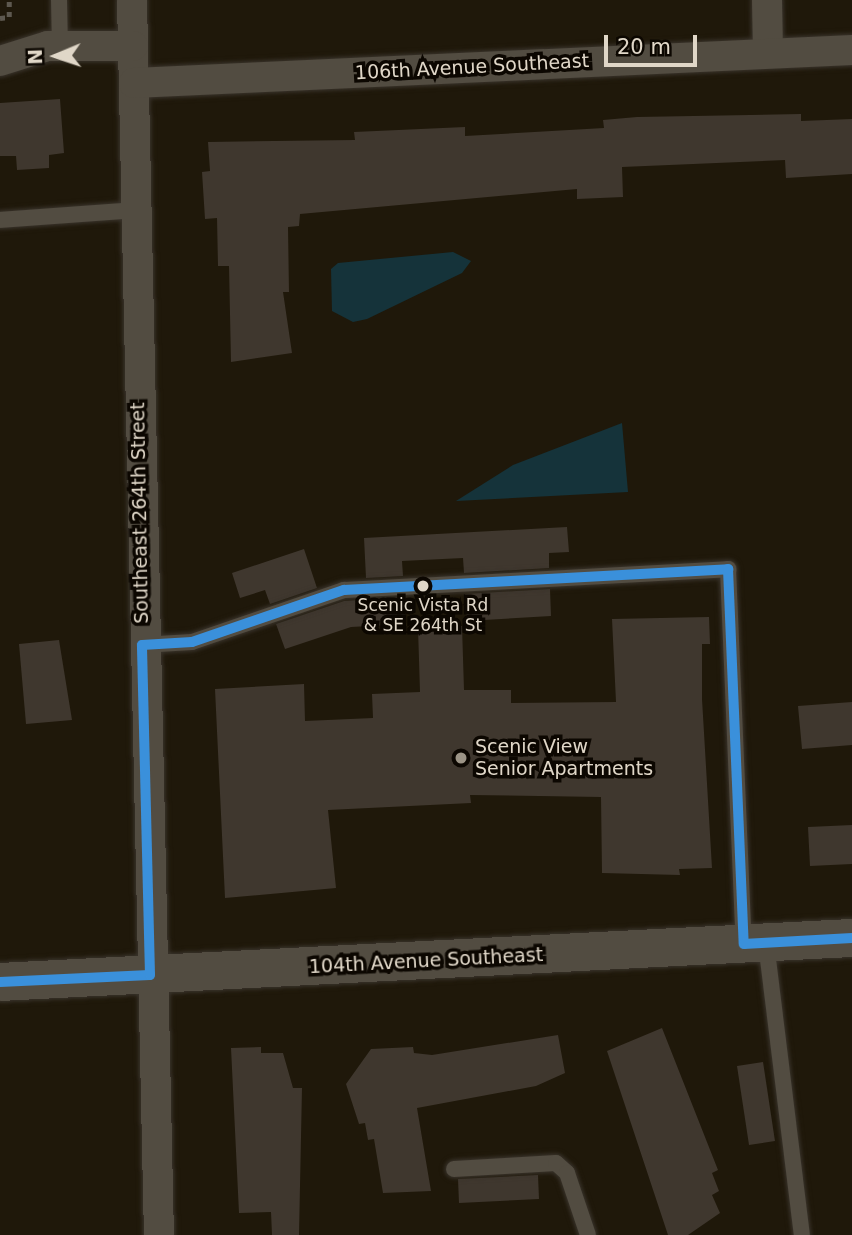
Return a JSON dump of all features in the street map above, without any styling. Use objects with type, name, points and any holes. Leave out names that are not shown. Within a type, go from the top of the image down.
[{"type":"street","name":"Southeast 264th Street","points":[[132,0],[142,645],[159,1235]]},
{"type":"street","points":[[767,0],[768,53]]},
{"type":"street","points":[[0,61],[60,46],[133,46]]},
{"type":"street","name":"106th Avenue Southeast","points":[[134,83],[852,50]]},
{"type":"street","name":"104th Avenue Southeast","points":[[0,982],[852,938]]},
{"type":"lane","points":[[59,0],[60,46]]},
{"type":"lane","points":[[0,220],[136,210]]},
{"type":"lane","points":[[142,645],[192,642],[344,590],[729,569],[755,943],[802,1235]]},
{"type":"lane","points":[[454,1169],[556,1163],[567,1173],[588,1235]]},
{"type":"path","points":[[0,18],[9,17],[9,0]]},
{"type":"water","points":[[453,252],[471,261],[462,273],[367,319],[353,322],[332,311],[331,269],[338,263]]},
{"type":"water","points":[[622,423],[628,492],[456,501],[513,465]]},
{"type":"building","points":[[60,99],[64,153],[49,155],[49,168],[17,170],[16,156],[0,156],[0,103]]},
{"type":"building","points":[[801,114],[801,121],[852,119],[852,174],[786,178],[785,160],[622,167],[623,197],[577,199],[577,189],[300,214],[299,226],[288,227],[289,292],[283,292],[292,353],[231,362],[229,266],[218,266],[217,218],[205,219],[202,172],[210,171],[208,142],[355,140],[354,132],[465,127],[465,136],[604,128],[603,120],[637,117]]},
{"type":"building","points":[[567,527],[569,552],[549,553],[549,568],[464,573],[463,558],[402,561],[403,576],[366,578],[364,538]]},
{"type":"building","points":[[304,549],[317,588],[270,604],[265,590],[240,598],[232,573]]},
{"type":"building","points":[[550,589],[551,616],[467,621],[465,594]]},
{"type":"building","points":[[404,597],[406,624],[351,627],[285,649],[276,624],[344,601]]},
{"type":"building","name":"Scenic View Senior Apartments","points":[[709,617],[710,644],[702,644],[702,699],[712,868],[679,869],[680,875],[602,873],[601,797],[470,795],[471,803],[328,810],[336,888],[225,898],[215,689],[304,684],[305,721],[373,718],[372,694],[420,692],[418,628],[462,626],[464,690],[511,690],[511,703],[616,702],[612,619]]},
{"type":"building","points":[[59,640],[72,720],[26,724],[19,644]]},
{"type":"building","points":[[852,702],[852,745],[802,749],[798,706]]},
{"type":"building","points":[[852,825],[852,864],[810,866],[808,827]]},
{"type":"building","points":[[662,1028],[718,1170],[712,1173],[719,1191],[712,1195],[720,1213],[688,1235],[668,1235],[607,1051]]},
{"type":"building","points":[[558,1035],[565,1073],[536,1086],[417,1108],[431,1191],[383,1193],[374,1139],[368,1140],[365,1123],[359,1124],[346,1084],[371,1049],[413,1047],[414,1053],[432,1055]]},
{"type":"building","points":[[261,1047],[261,1053],[283,1053],[293,1088],[302,1088],[299,1235],[272,1235],[271,1212],[239,1213],[231,1048]]},
{"type":"building","points":[[763,1062],[775,1141],[749,1145],[737,1066]]},
{"type":"building","points":[[538,1175],[539,1199],[459,1203],[458,1179]]},
{"type":"transit line","points":[[0,982],[150,975],[142,645],[192,642],[344,590],[728,569],[744,944],[852,938]]},
{"type":"place","name":"Scenic Vista Rd & SE 264th St","points":[[423,586]]},
{"type":"place","name":"Scenic View Senior Apartments","points":[[461,758]]}]
